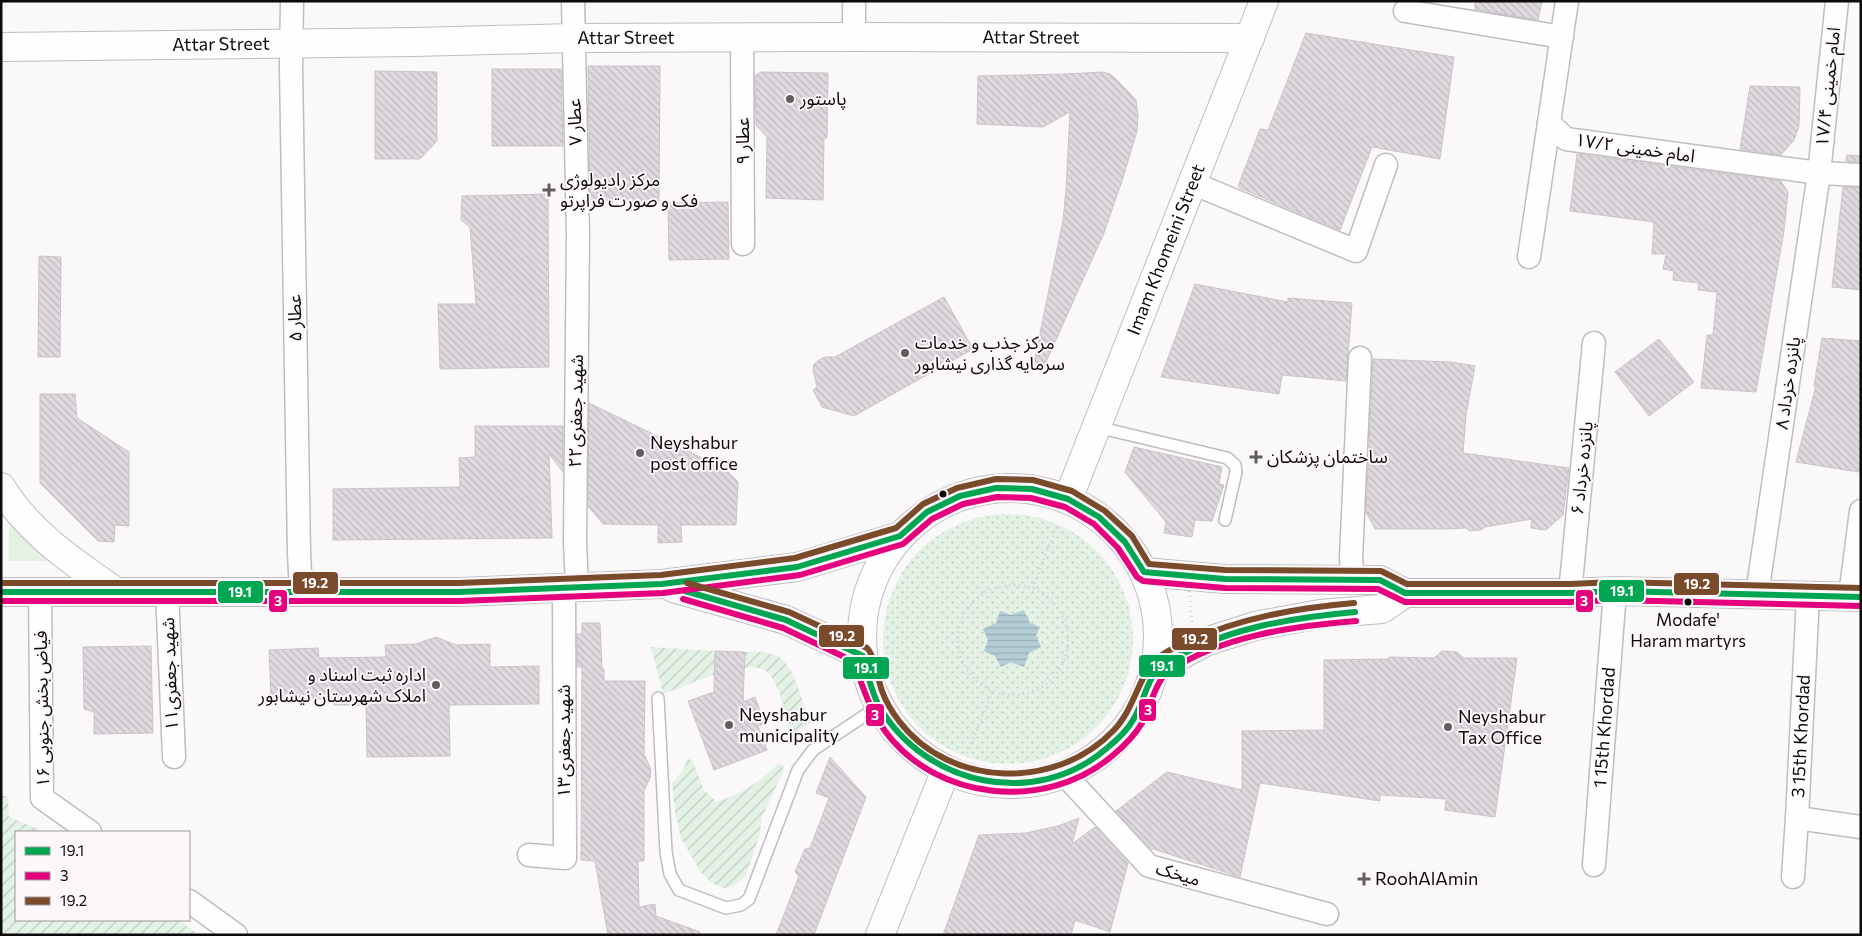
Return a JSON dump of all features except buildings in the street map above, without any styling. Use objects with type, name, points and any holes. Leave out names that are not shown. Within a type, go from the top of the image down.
[{"type":"main road","name":"Imam Khomeini Street","points":[[1068,499],[1264,1]]},
{"type":"main road","name":"Attar Street","points":[[1,47],[291,44],[573,38],[854,36],[1250,38]]},
{"type":"main road","points":[[1,487],[6,496],[34,528],[64,556],[115,591]]},
{"type":"main road","points":[[996,488],[1032,489],[1068,499],[1099,517],[1125,542],[1144,572],[1155,605],[1158,667],[1132,721],[1102,753],[1065,775],[1025,784],[985,783],[952,772],[919,754],[897,732],[879,706],[868,678],[863,656],[864,608],[877,570],[900,536],[927,512],[960,496],[996,488]]},
{"type":"main road","points":[[1,592],[459,592],[662,584],[797,567],[900,536]]},
{"type":"main road","points":[[1144,572],[1225,579],[1380,580],[1405,593],[1615,592],[1855,597]]},
{"type":"main road","points":[[662,584],[786,620],[863,656]]},
{"type":"main road","points":[[1158,667],[1205,642],[1255,626],[1320,614],[1382,609],[1405,593]]},
{"type":"main road","points":[[880,935],[952,772]]},
{"type":"street","name":"عطار ۵","points":[[292,1],[291,44],[301,592]]},
{"type":"street","name":"عطار ۷","points":[[573,1],[578,235]]},
{"type":"street","points":[[854,1],[854,36]]},
{"type":"street","points":[[1529,257],[1566,1]]},
{"type":"street","name":"امام خمینی ۱۷/۴","points":[[1819,173],[1837,1]]},
{"type":"street","points":[[1405,11],[1562,37]]},
{"type":"street","name":"عطار ۹","points":[[742,38],[743,244]]},
{"type":"street","name":"امام خمینی ۱۷/۲","points":[[1549,123],[1566,139],[1819,173],[1861,175]]},
{"type":"street","points":[[1192,183],[1356,251],[1386,165]]},
{"type":"street","name":"پانزده خرداد ۸","points":[[1757,594],[1819,173]]},
{"type":"street","name":"شهید جعفری۲۲","points":[[570,588],[575,542],[578,235]]},
{"type":"street","name":"پانزده خرداد ۶","points":[[1570,593],[1594,343]]},
{"type":"street","points":[[1353,579],[1351,558],[1360,358]]},
{"type":"street","points":[[1855,597],[1861,511]]},
{"type":"street","name":"شهید جعفری۱۳","points":[[529,855],[564,858],[570,588]]},
{"type":"street","name":"فیاض بخش جنوبی ۱۶","points":[[40,591],[42,798],[89,831]]},
{"type":"street","name":"شهید جعفری۱۱","points":[[167,591],[174,757]]},
{"type":"street","name":"1 15th Khordad","points":[[1594,865],[1615,592]]},
{"type":"street","name":"3 15th Khordad","points":[[1793,877],[1808,596]]},
{"type":"street","name":"میخک","points":[[1065,775],[1150,866],[1327,914]]},
{"type":"street","points":[[1797,818],[1861,827]]},
{"type":"street","points":[[190,902],[236,935]]},
{"type":"lane","points":[[1096,427],[1227,458],[1235,464],[1236,472],[1225,520]]},
{"type":"lane","points":[[658,698],[666,852],[670,874],[679,890],[726,908],[741,905],[749,899],[798,770],[813,750],[879,706]]},
{"type":"path","points":[[1033,588],[1068,499]]},
{"type":"path","points":[[1188,571],[1195,662]]},
{"type":"path","points":[[1015,585],[1033,588],[1049,598],[1061,612],[1068,629],[1068,648],[1062,666],[1052,681],[1036,691],[1018,696],[1000,694],[993,691],[983,687],[970,675],[961,659],[958,641],[960,624],[968,607],[981,595],[997,587],[1015,585]]},
{"type":"path","points":[[952,772],[993,691]]},
{"type":"shaded area","points":[[9,508],[56,561],[9,561]]},
{"type":"shaded area","points":[[996,514],[1020,514],[1044,519],[1067,528],[1097,550],[1112,569],[1124,591],[1131,615],[1133,639],[1131,663],[1124,687],[1112,709],[1097,728],[1078,743],[1056,755],[1020,764],[996,764],[972,759],[949,750],[928,736],[911,719],[897,698],[888,675],[883,651],[883,627],[888,603],[897,580],[911,559],[928,542],[949,528],[972,519]]},
{"type":"shaded area","points":[[651,647],[715,651],[715,674],[663,694]]},
{"type":"shaded area","points":[[745,652],[771,654],[779,657],[785,663],[795,679],[811,723],[792,734],[774,680],[762,669],[744,668]]},
{"type":"shaded area","points":[[688,758],[693,762],[704,790],[716,802],[750,787],[778,764],[782,764],[784,769],[762,817],[759,837],[746,875],[734,886],[724,888],[713,884],[701,873],[681,838],[675,813],[672,783],[683,770]]},
{"type":"shaded area","points":[[1,796],[8,796],[9,817],[44,831],[15,831],[15,921],[180,921],[199,935],[1,935]]},
{"type":"water","points":[[1024,610],[1030,623],[1040,627],[1036,636],[1041,647],[1029,653],[1024,667],[1011,662],[1001,667],[995,656],[984,651],[988,640],[983,629],[996,623],[1000,611],[1011,615]]},
{"type":"transit line","name":"19.2","points":[[1,583],[459,583],[661,575],[795,558],[896,528],[923,504],[957,488],[996,479],[1033,480],[1072,491],[1105,511],[1132,536],[1149,564],[1225,570],[1381,571],[1407,584],[1570,584],[1615,582],[1861,588]]},
{"type":"transit line","name":"19.1","points":[[1,592],[459,592],[662,584],[797,567],[900,536],[927,512],[960,496],[996,488],[1032,489],[1068,499],[1099,517],[1125,542],[1144,572],[1225,579],[1380,580],[1405,593],[1570,593],[1615,591],[1861,597]]},
{"type":"transit line","name":"3","points":[[1,601],[459,601],[663,593],[800,575],[903,544],[932,519],[963,504],[997,497],[1031,498],[1065,507],[1094,524],[1118,548],[1137,577],[1143,581],[1225,588],[1378,589],[1405,602],[1570,602],[1615,600],[1861,606]]},
{"type":"transit line","name":"19.2","points":[[687,583],[789,612],[867,648],[872,657],[889,707],[899,721],[921,743],[947,760],[975,770],[1005,774],[1035,771],[1064,763],[1091,750],[1120,723],[1151,664],[1163,654],[1178,646],[1227,626],[1248,620],[1290,611],[1354,603]]},
{"type":"transit line","name":"19.1","points":[[685,591],[786,620],[863,656],[871,688],[879,706],[899,733],[924,755],[953,771],[984,780],[1016,783],[1048,779],[1079,767],[1107,748],[1131,724],[1153,675],[1163,665],[1185,653],[1208,642],[1256,627],[1305,618],[1355,612]]},
{"type":"transit line","name":"3","points":[[683,599],[783,628],[855,662],[875,715],[885,731],[907,754],[933,772],[962,784],[993,791],[1025,791],[1056,786],[1085,774],[1112,756],[1128,741],[1142,723],[1156,688],[1164,676],[1188,660],[1234,641],[1258,635],[1308,626],[1356,621]]},
{"type":"place","name":"پاستور","points":[[790,99]]},
{"type":"place","name":"مرکز رادیولوژی فک و صورت فراپرتو","points":[[549,190]]},
{"type":"place","name":"مرکز جذب و خدمات سرمایه گذاری نیشابور","points":[[905,353]]},
{"type":"place","name":"Neyshabur post office","points":[[640,453]]},
{"type":"place","name":"ساختمان پزشکان","points":[[1256,457]]},
{"type":"place","name":"Modafe' Haram martyrs","points":[[1688,602]]},
{"type":"place","name":"اداره ثبت اسناد و املاک شهرستان نیشابور","points":[[436,685]]},
{"type":"place","name":"Neyshabur municipality","points":[[729,725]]},
{"type":"place","name":"Neyshabur Tax Office","points":[[1448,727]]},
{"type":"place","name":"RoohAlAmin","points":[[1364,879]]}]
